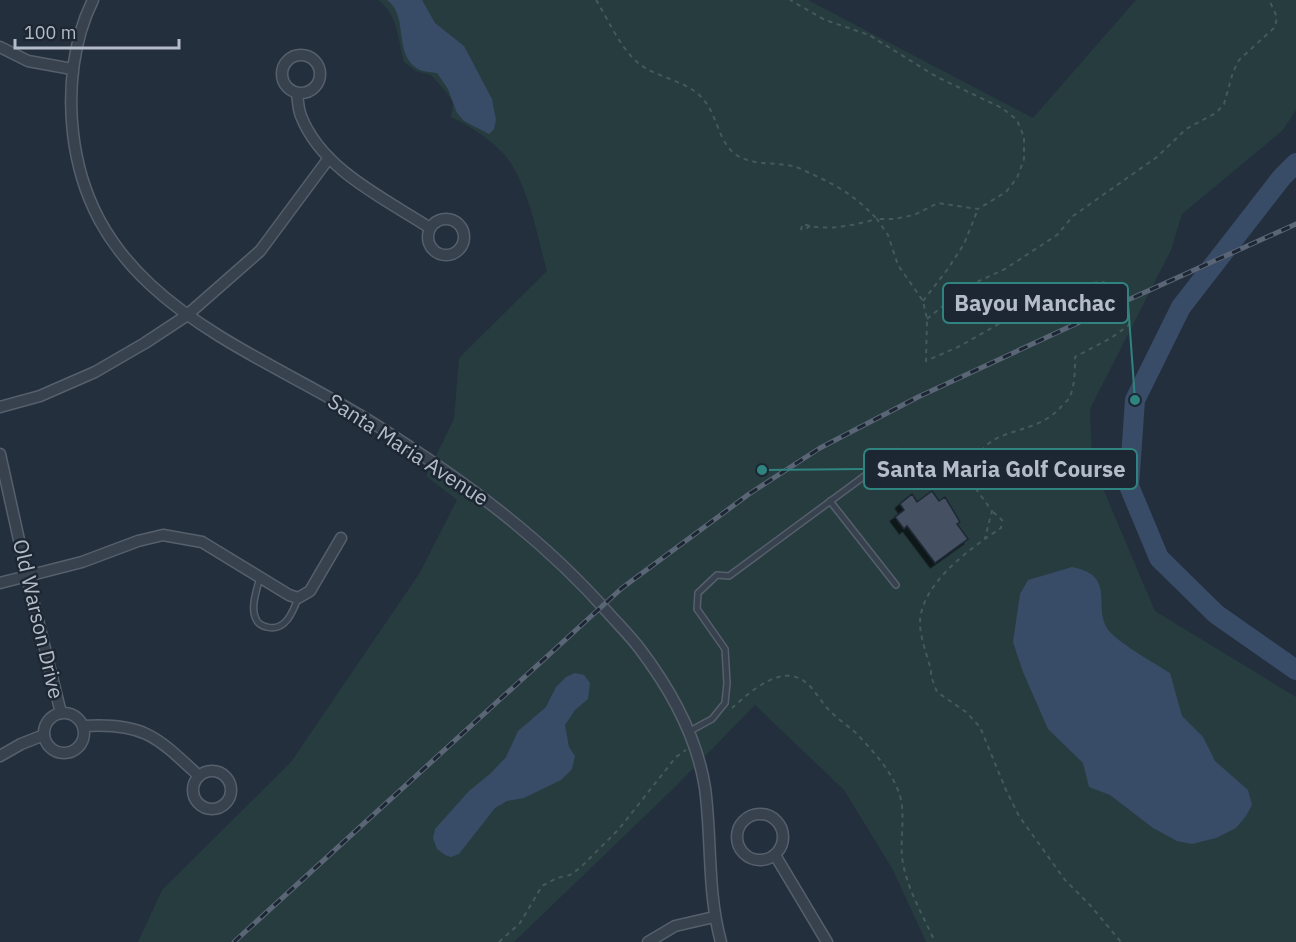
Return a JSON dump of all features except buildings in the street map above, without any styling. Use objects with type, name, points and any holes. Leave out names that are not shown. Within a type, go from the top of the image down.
[{"type":"street","name":"Santa Maria Avenue","points":[[93,0],[88,10],[72,69],[71,115],[74,148],[84,185],[100,225],[125,260],[153,289],[186,316],[374,424],[493,504],[550,551],[594,596],[638,647],[670,693],[690,731],[705,786],[714,917],[721,942]]},
{"type":"street","points":[[0,47],[28,61],[72,69]]},
{"type":"street","points":[[297,93],[300,114],[309,131],[329,158],[354,179],[430,228]]},
{"type":"street","points":[[0,407],[40,396],[95,372],[186,316],[260,251],[329,158]]},
{"type":"street","name":"Old Warson Drive","points":[[0,454],[61,713]]},
{"type":"street","points":[[0,583],[82,562],[138,541],[163,535],[202,542],[289,595],[298,598],[310,591],[341,538]]},
{"type":"street","name":"Old Warson Drive","points":[[44,735],[48,721],[61,713],[74,716],[83,726]]},
{"type":"street","points":[[0,756],[44,735],[52,750],[69,753],[82,743],[83,726],[126,726],[142,730],[199,776]]},
{"type":"street","points":[[764,813],[777,820],[781,827],[783,842],[775,855],[760,860],[752,859],[740,850],[736,835],[743,820],[749,816],[764,813]]},
{"type":"street","points":[[775,855],[827,942]]},
{"type":"street","points":[[648,942],[675,927],[714,917]]},
{"type":"lane","points":[[690,731],[712,719],[725,703],[727,683],[726,649],[697,609],[698,593],[717,575],[729,576],[897,452]]},
{"type":"lane","points":[[830,501],[896,585]]},
{"type":"lane","points":[[260,577],[254,605],[255,618],[262,626],[271,628],[283,625],[293,613],[298,598]]},
{"type":"path","points":[[596,0],[627,51],[645,68],[696,92],[704,99],[722,135],[736,154],[754,162],[795,166],[841,187],[860,201],[877,219],[888,235],[898,265],[922,301],[927,319],[926,361],[960,346],[1002,322],[1079,284],[1103,282],[1119,289],[1129,314],[1129,325],[1111,338],[1075,357],[1075,373],[1069,398],[1052,417],[996,437],[981,450],[972,467],[971,482],[992,511],[1001,517],[1002,525],[945,572],[925,603],[920,624],[931,676],[937,692],[966,712],[980,727],[1019,816],[1065,880],[1090,905],[1120,942]]},
{"type":"path","points":[[790,0],[825,20],[869,35],[938,77],[1002,108],[1017,120],[1024,137],[1024,159],[1017,178],[1006,192],[978,209],[964,244],[922,301]]},
{"type":"path","points":[[927,319],[966,287],[1005,269],[1057,235],[1073,216],[1157,157],[1186,129],[1216,113],[1224,104],[1233,72],[1239,60],[1275,27],[1277,17],[1269,0]]},
{"type":"path","points":[[810,226],[850,226],[877,219],[894,219],[914,215],[938,203],[978,209]]},
{"type":"path","points":[[985,538],[992,511]]},
{"type":"path","points":[[727,713],[760,686],[784,676],[793,676],[807,682],[828,709],[879,759],[897,787],[902,802],[902,856],[906,876],[934,942]]},
{"type":"path","points":[[499,942],[520,923],[542,886],[557,878],[570,875],[580,868],[619,829],[676,757],[693,744]]},
{"type":"green space","points":[[378,0],[808,0],[1033,118],[1136,0],[1296,0],[1296,110],[1283,130],[1182,214],[1171,250],[1090,409],[1092,463],[1155,611],[1296,697],[1296,942],[926,942],[893,870],[844,790],[755,705],[674,788],[514,942],[138,942],[162,890],[291,762],[419,574],[457,500],[426,476],[454,419],[459,358],[547,271],[529,203],[512,165],[485,137],[451,117],[453,103],[431,75],[416,71],[404,62],[390,12]]},
{"type":"water","points":[[387,0],[422,0],[435,23],[464,46],[492,99],[496,120],[494,129],[489,134],[464,121],[457,113],[448,89],[437,73],[420,70],[410,63],[403,45],[398,15]]},
{"type":"water","points":[[1072,567],[1087,571],[1100,586],[1102,614],[1111,633],[1131,649],[1170,673],[1182,716],[1203,737],[1215,761],[1248,790],[1252,805],[1236,828],[1216,838],[1192,844],[1177,841],[1153,828],[1110,795],[1089,787],[1083,763],[1048,729],[1023,672],[1013,642],[1020,594],[1028,580]]},
{"type":"water","points":[[575,673],[584,675],[590,683],[588,699],[575,710],[565,725],[569,747],[575,756],[572,769],[561,780],[524,798],[507,801],[495,808],[459,854],[451,857],[445,855],[437,849],[433,838],[435,829],[469,791],[506,757],[518,731],[546,707],[556,687],[566,677]]},
{"type":"waterway","points":[[1296,163],[1282,177],[1181,307],[1135,400],[1129,486],[1159,558],[1216,614],[1296,670]]},
{"type":"railway","points":[[234,942],[622,588],[749,494],[820,448],[918,397],[1296,224]]},
{"type":"place","name":"Bayou Manchac","points":[[1135,400]]},
{"type":"place","name":"Santa Maria Golf Course","points":[[762,470]]}]
